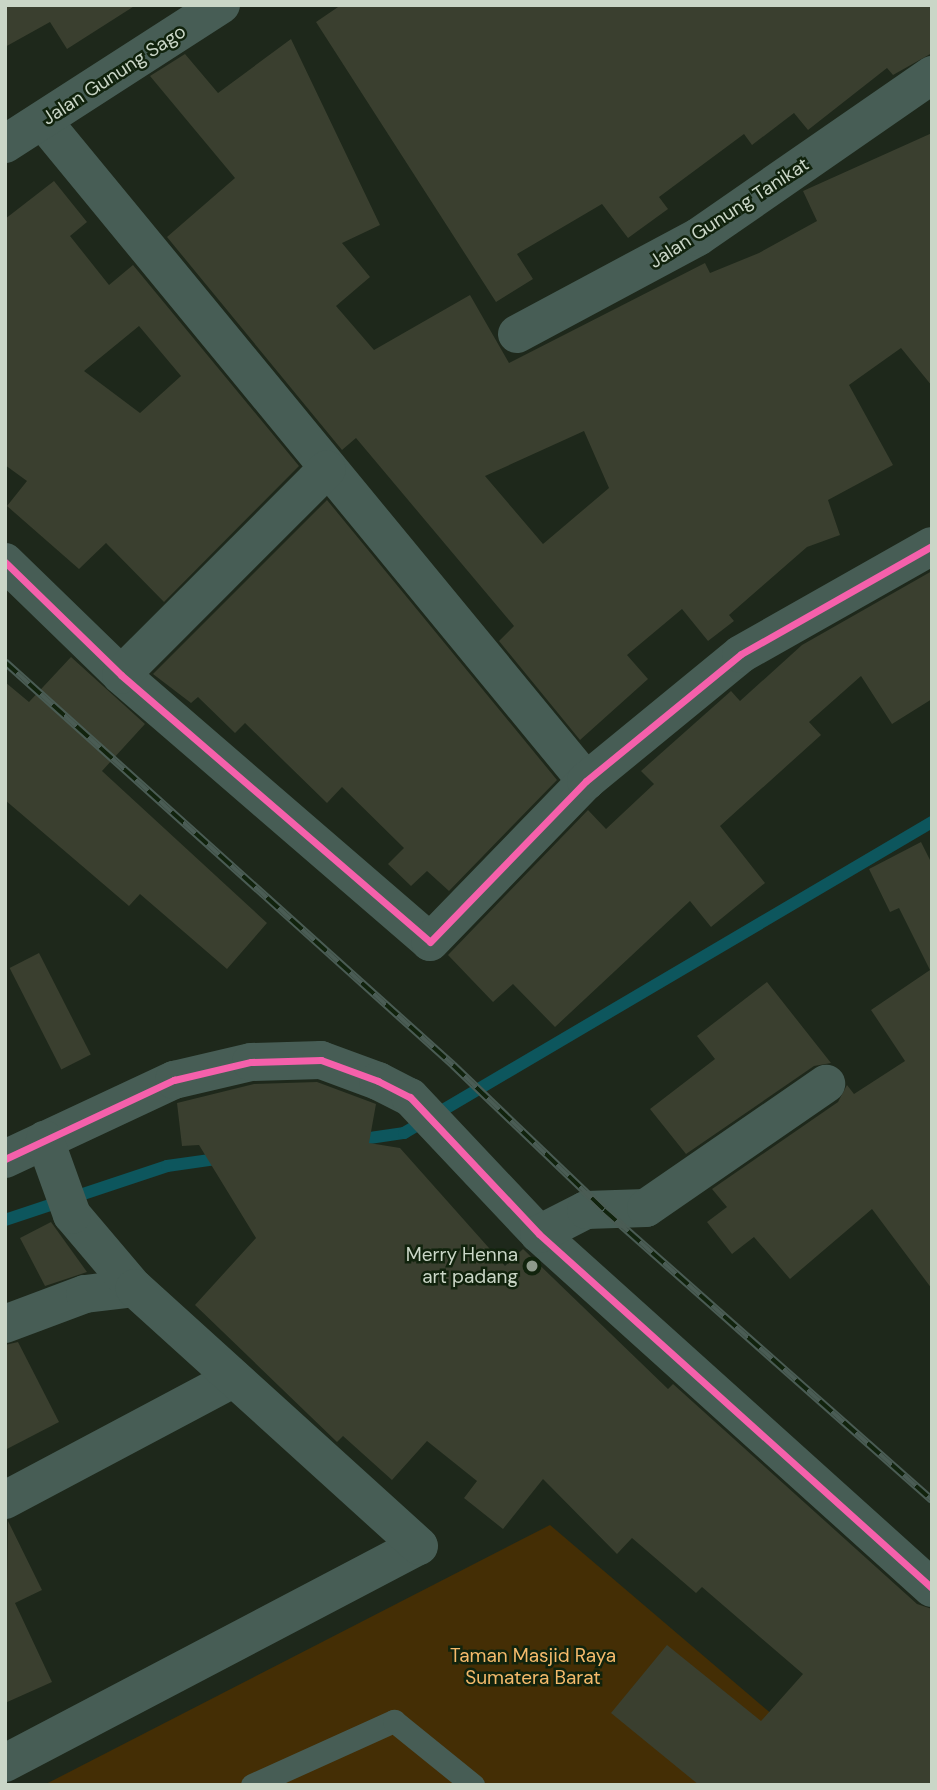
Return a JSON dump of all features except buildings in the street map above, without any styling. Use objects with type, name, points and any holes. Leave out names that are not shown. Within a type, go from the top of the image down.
[{"type":"street","name":"Jalan Gunung Sago","points":[[5,144],[221,5]]},
{"type":"street","name":"Jalan Gunung Tanikat","points":[[517,334],[698,237],[932,75]]},
{"type":"street","points":[[43,121],[586,781]]},
{"type":"street","points":[[121,675],[327,469]]},
{"type":"street","points":[[5,562],[121,675],[430,942],[586,781],[741,654],[932,546]]},
{"type":"street","points":[[5,1159],[50,1156],[174,1080],[251,1062],[321,1060],[410,1097],[539,1234],[932,1588]]},
{"type":"street","points":[[539,1234],[586,1210],[646,1208],[826,1084]]},
{"type":"street","points":[[5,1763],[419,1546],[134,1288],[72,1216],[50,1156]]},
{"type":"street","points":[[5,1324],[85,1294],[134,1288]]},
{"type":"street","points":[[5,1500],[234,1378]]},
{"type":"lane","points":[[252,1785],[394,1721],[473,1785]]},
{"type":"green space","name":"Taman Masjid Raya Sumatera Barat","points":[[550,1525],[855,1785],[44,1785]]},
{"type":"waterway","points":[[356,1140],[404,1133],[932,822]]},
{"type":"waterway","points":[[5,1220],[167,1166],[224,1158]]},
{"type":"railway","points":[[5,662],[453,1065],[604,1210],[932,1500]]},
{"type":"cycle path","points":[[5,562],[121,675],[430,942],[586,781],[741,654],[932,546]]},
{"type":"cycle path","points":[[5,1159],[174,1080],[251,1062],[321,1060],[378,1081],[410,1097],[539,1234],[932,1588]]},
{"type":"place","name":"Merry Henna art padang","points":[[532,1266]]}]
